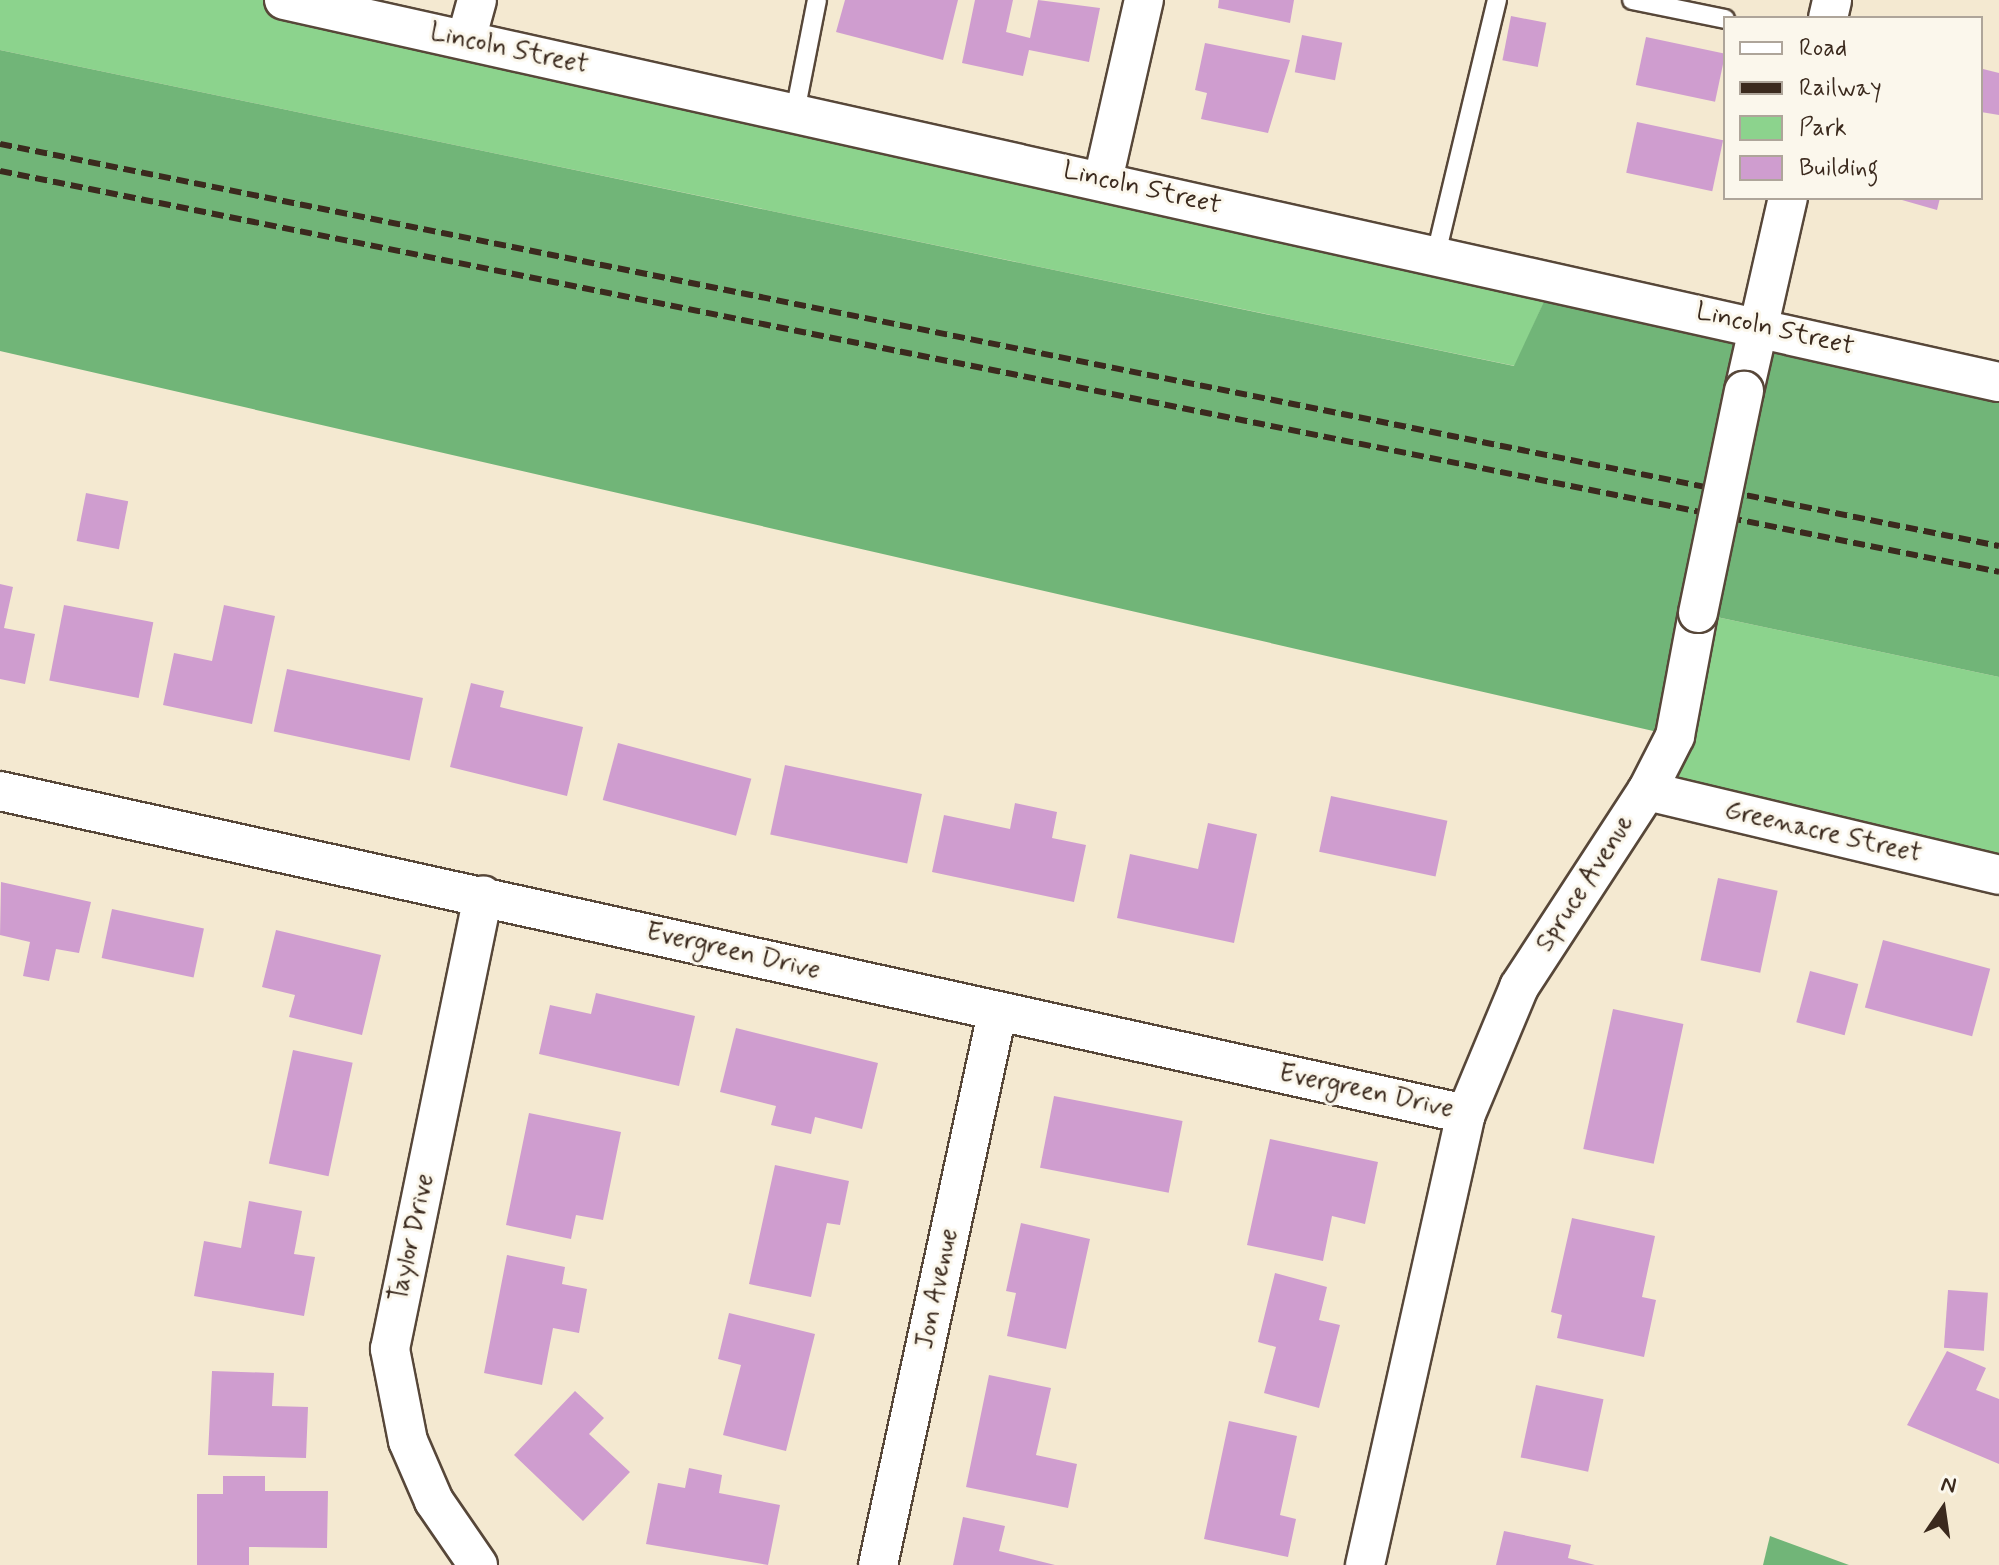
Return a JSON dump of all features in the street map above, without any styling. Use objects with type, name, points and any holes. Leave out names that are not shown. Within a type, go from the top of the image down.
[{"type":"street","name":"Lincoln Street","points":[[284,0],[1436,254],[1999,382]]},
{"type":"street","points":[[466,40],[477,0]]},
{"type":"street","points":[[1103,180],[1144,0]]},
{"type":"street","name":"Spruce Avenue","points":[[1365,1565],[1466,1114],[1519,987],[1647,791],[1675,736],[1744,391],[1788,200]]},
{"type":"street","name":"Evergreen Drive","points":[[0,791],[1466,1114]]},
{"type":"street","name":"Greenacre Street","points":[[1647,791],[1999,875]]},
{"type":"street","name":"Taylor Drive","points":[[473,1564],[434,1501],[408,1441],[390,1349],[483,895]]},
{"type":"street","name":"Jon Avenue","points":[[878,1565],[997,1013]]},
{"type":"lane","points":[[795,112],[817,0]]},
{"type":"lane","points":[[1436,254],[1497,0]]},
{"type":"lane","points":[[1632,0],[1723,19]]},
{"type":"green space","points":[[0,0],[284,0],[1554,280],[1515,366],[0,50]]},
{"type":"green space","points":[[0,50],[1514,366],[1554,280],[1999,382],[1999,677],[1698,613],[1675,736],[0,351]]},
{"type":"green space","points":[[1698,613],[1999,677],[1999,875],[1647,791]]},
{"type":"green space","points":[[1770,1536],[1849,1565],[1763,1565]]},
{"type":"building","points":[[845,0],[958,0],[943,60],[836,32]]},
{"type":"building","points":[[975,0],[1013,0],[1006,32],[1030,38],[1038,0],[1100,8],[1089,62],[1029,50],[1023,76],[962,63]]},
{"type":"building","points":[[1219,0],[1294,0],[1290,23],[1218,8]]},
{"type":"building","points":[[1511,16],[1546,23],[1538,67],[1502,60]]},
{"type":"building","points":[[1302,35],[1342,43],[1335,80],[1295,72]]},
{"type":"building","points":[[1646,37],[1723,53],[1715,102],[1636,85]]},
{"type":"building","points":[[1205,43],[1290,60],[1268,133],[1201,119],[1207,93],[1195,90]]},
{"type":"building","points":[[1983,69],[1999,73],[1999,115],[1983,112]]},
{"type":"building","points":[[1637,122],[1723,140],[1712,191],[1626,173]]},
{"type":"building","points":[[1902,200],[1940,200],[1937,210]]},
{"type":"building","points":[[86,493],[128,501],[119,549],[77,541]]},
{"type":"building","points":[[0,584],[13,587],[4,628],[35,634],[25,684],[0,679]]},
{"type":"building","points":[[64,605],[153,622],[139,698],[49,681]]},
{"type":"building","points":[[224,605],[275,616],[252,724],[163,705],[174,653],[212,661]]},
{"type":"building","points":[[287,669],[423,698],[410,761],[274,732]]},
{"type":"building","points":[[471,683],[504,691],[500,707],[583,727],[567,796],[450,767]]},
{"type":"building","points":[[618,743],[751,779],[736,836],[603,800]]},
{"type":"building","points":[[785,765],[922,794],[907,864],[770,834]]},
{"type":"building","points":[[1331,796],[1447,821],[1436,876],[1319,852]]},
{"type":"building","points":[[1015,803],[1057,812],[1052,838],[1086,845],[1074,902],[932,872],[944,815],[1010,829]]},
{"type":"building","points":[[1208,823],[1257,834],[1234,943],[1117,918],[1130,854],[1198,869]]},
{"type":"building","points":[[1718,878],[1778,891],[1760,973],[1701,960]]},
{"type":"building","points":[[1,882],[91,902],[79,953],[56,949],[49,981],[23,976],[30,942],[0,935]]},
{"type":"building","points":[[112,909],[204,929],[194,977],[102,958]]},
{"type":"building","points":[[276,930],[381,955],[362,1035],[289,1017],[295,995],[262,987]]},
{"type":"building","points":[[1883,940],[1990,969],[1972,1036],[1865,1008]]},
{"type":"building","points":[[1810,971],[1858,984],[1845,1035],[1796,1022]]},
{"type":"building","points":[[596,993],[695,1016],[679,1086],[539,1054],[550,1005],[591,1014]]},
{"type":"building","points":[[1613,1009],[1683,1024],[1654,1164],[1583,1149]]},
{"type":"building","points":[[736,1028],[878,1063],[862,1129],[815,1117],[811,1134],[771,1125],[776,1106],[720,1092]]},
{"type":"building","points":[[293,1050],[353,1063],[329,1176],[269,1163]]},
{"type":"building","points":[[1054,1096],[1183,1121],[1169,1193],[1040,1168]]},
{"type":"building","points":[[529,1113],[621,1132],[603,1220],[576,1215],[571,1239],[506,1225]]},
{"type":"building","points":[[1270,1139],[1378,1162],[1365,1224],[1332,1216],[1323,1261],[1247,1245]]},
{"type":"building","points":[[775,1165],[849,1181],[840,1225],[827,1223],[811,1297],[749,1284]]},
{"type":"building","points":[[249,1201],[302,1211],[294,1254],[315,1257],[304,1316],[194,1296],[204,1241],[241,1248]]},
{"type":"building","points":[[1572,1218],[1655,1236],[1642,1297],[1656,1300],[1644,1357],[1557,1338],[1562,1315],[1551,1312]]},
{"type":"building","points":[[1021,1223],[1090,1239],[1066,1349],[1007,1336],[1016,1293],[1006,1291]]},
{"type":"building","points":[[507,1255],[565,1267],[562,1284],[587,1289],[579,1333],[553,1328],[542,1385],[484,1373]]},
{"type":"building","points":[[1275,1273],[1327,1287],[1319,1320],[1340,1325],[1319,1408],[1264,1393],[1276,1347],[1258,1342]]},
{"type":"building","points":[[1948,1290],[1988,1293],[1984,1351],[1944,1348]]},
{"type":"building","points":[[729,1313],[815,1334],[786,1451],[723,1435],[741,1365],[718,1359]]},
{"type":"building","points":[[1947,1351],[1986,1368],[1976,1390],[1999,1399],[1999,1464],[1907,1425]]},
{"type":"building","points":[[212,1371],[274,1373],[272,1406],[308,1407],[306,1458],[208,1455]]},
{"type":"building","points":[[989,1375],[1051,1388],[1036,1455],[1077,1464],[1068,1508],[966,1487]]},
{"type":"building","points":[[1536,1385],[1603,1399],[1588,1472],[1521,1457]]},
{"type":"building","points":[[575,1391],[604,1418],[589,1434],[630,1472],[583,1521],[514,1455]]},
{"type":"building","points":[[1229,1421],[1297,1436],[1280,1515],[1296,1519],[1288,1557],[1204,1539]]},
{"type":"building","points":[[689,1468],[722,1475],[719,1493],[780,1505],[768,1565],[646,1544],[658,1483],[685,1488]]},
{"type":"building","points":[[223,1476],[265,1476],[265,1491],[328,1491],[327,1548],[249,1547],[249,1565],[197,1565],[197,1494],[223,1494]]},
{"type":"building","points":[[963,1517],[1005,1526],[999,1551],[1055,1565],[953,1565]]},
{"type":"building","points":[[1504,1531],[1571,1545],[1568,1558],[1595,1565],[1496,1565]]},
{"type":"railway","points":[[0,144],[1999,546]]},
{"type":"railway","points":[[0,171],[1999,572]]}]
